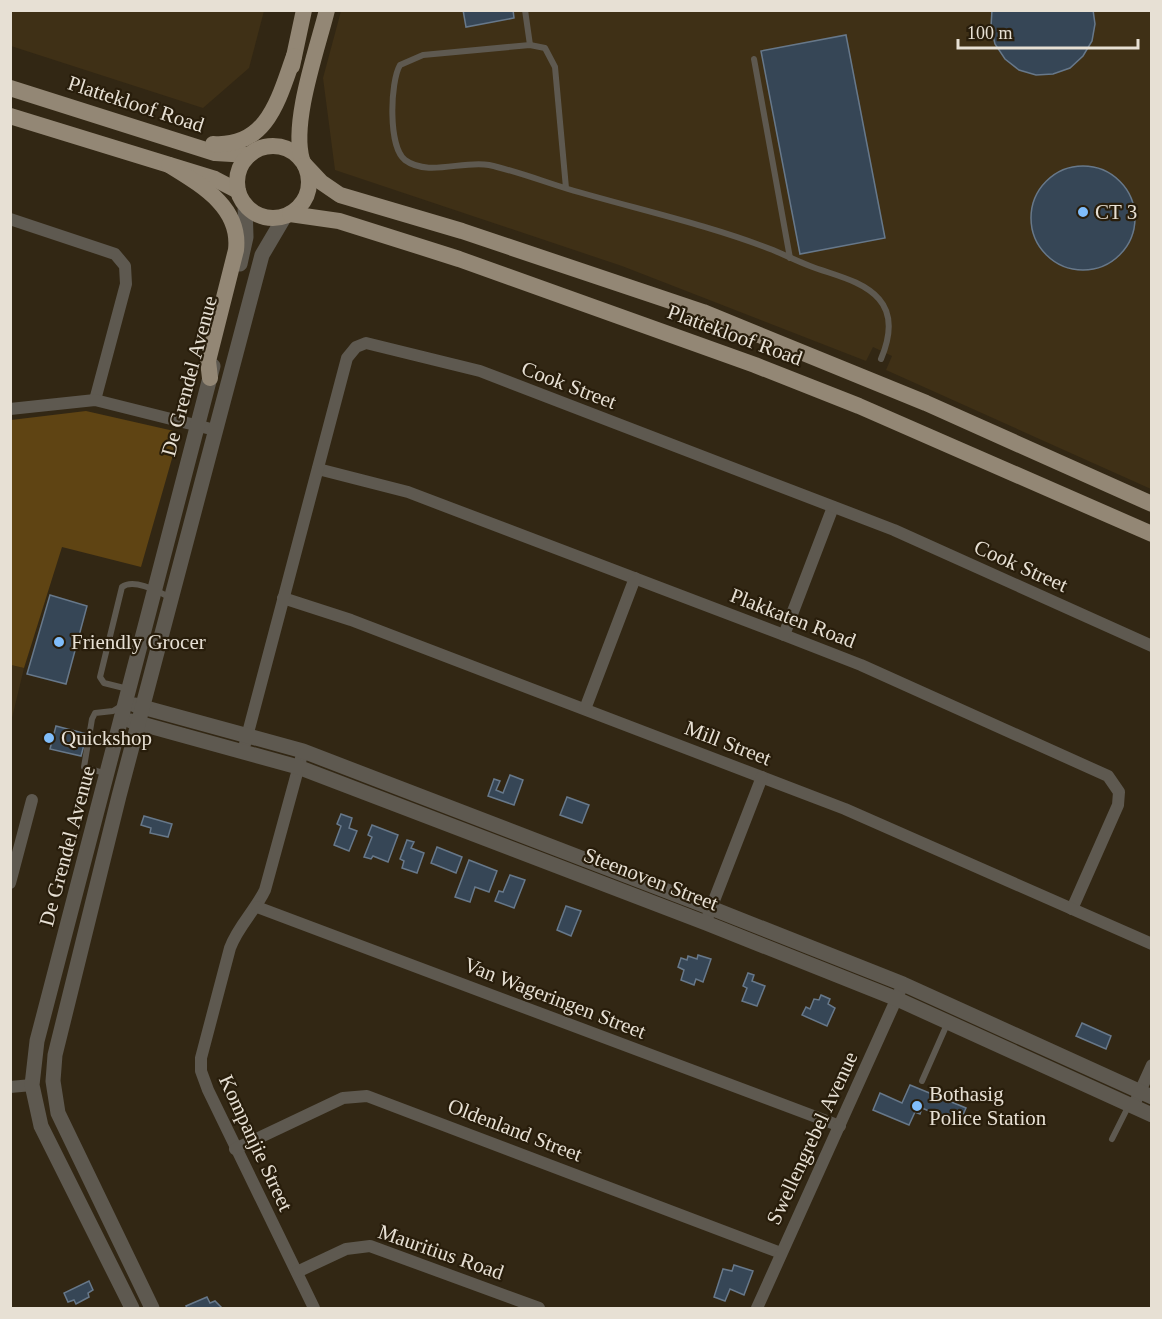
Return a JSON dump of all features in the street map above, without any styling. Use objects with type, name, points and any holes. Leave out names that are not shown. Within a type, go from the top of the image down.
[{"type":"main road","points":[[241,198],[238,172],[256,151],[280,116],[304,10]]},
{"type":"main road","points":[[288,215],[302,204],[308,191],[309,179],[298,140],[300,121],[327,10]]},
{"type":"main road","points":[[183,141],[231,144],[258,130],[276,105],[294,56]]},
{"type":"main road","name":"Plattekloof Road","points":[[10,88],[215,153],[284,148],[303,162],[321,182],[340,195],[462,231],[703,312],[926,403],[1152,504]]},
{"type":"main road","name":"Plattekloof Road","points":[[10,116],[215,179],[263,217],[288,215],[339,221],[459,260],[755,366],[859,406],[1152,534]]},
{"type":"main road","points":[[170,165],[215,196],[229,214],[237,235],[236,250],[208,361],[210,378]]},
{"type":"street","name":"De Grendel Avenue","points":[[132,1308],[44,1133],[32,1086],[37,1041],[107,774],[122,706],[155,590],[246,237],[241,198]]},
{"type":"street","name":"De Grendel Avenue","points":[[152,1308],[58,1113],[53,1089],[54,1063],[142,707],[261,255],[288,215]]},
{"type":"street","points":[[10,219],[115,254],[125,266],[126,284],[95,399]]},
{"type":"street","name":"Cook Street","points":[[243,751],[347,358],[356,347],[372,343],[480,371],[894,530],[1152,646]]},
{"type":"street","points":[[10,409],[95,399],[215,430]]},
{"type":"street","name":"Plakkaten Road","points":[[318,469],[408,492],[784,635],[861,665],[1108,776],[1114,781],[1119,792],[1118,805],[1072,909]]},
{"type":"street","points":[[784,635],[833,507]]},
{"type":"street","points":[[585,709],[635,578]]},
{"type":"street","name":"Mill Street","points":[[284,598],[351,620],[762,777],[922,841],[1152,945]]},
{"type":"street","name":"Steenoven Street","points":[[122,706],[142,707],[303,752],[709,916],[1152,1115]]},
{"type":"street","name":"Steenoven Street","points":[[122,706],[138,723],[298,767],[903,984],[1145,1095]]},
{"type":"street","name":"Kompanjie Street","points":[[303,752],[265,890],[257,907],[232,942],[201,1058],[203,1079],[314,1308]]},
{"type":"street","points":[[709,916],[762,777]]},
{"type":"street","points":[[10,883],[32,800]]},
{"type":"street","name":"Van Wageringen Street","points":[[257,907],[840,1126]]},
{"type":"street","name":"Swellengrebel Avenue","points":[[757,1308],[903,984]]},
{"type":"street","points":[[32,1086],[46,1076],[54,1063]]},
{"type":"street","points":[[1131,1106],[1145,1095],[1152,1065]]},
{"type":"street","points":[[10,1087],[32,1086],[47,1094],[58,1113]]},
{"type":"street","name":"Oldenland Street","points":[[235,1149],[343,1098],[367,1096],[781,1253]]},
{"type":"street","name":"Mauritius Road","points":[[297,1272],[346,1248],[370,1246],[539,1308]]},
{"type":"lane","points":[[525,10],[530,45]]},
{"type":"lane","points":[[566,188],[555,67],[545,48],[530,45],[423,55],[400,65],[393,85],[396,148],[406,161],[417,166],[476,163],[684,221],[865,287],[880,300],[888,315],[889,332],[880,359]]},
{"type":"lane","points":[[754,59],[790,258]]},
{"type":"lane","points":[[107,774],[87,770],[83,763],[93,715],[122,706],[100,677],[122,590],[128,584],[155,590],[171,598]]},
{"type":"lane","points":[[922,1081],[955,1007]]},
{"type":"lane","points":[[1113,1139],[1131,1106]]},
{"type":"shaded area","points":[[11,10],[264,11],[249,68],[203,108],[11,46]]},
{"type":"shaded area","points":[[341,11],[1151,11],[1151,489],[886,370],[892,356],[873,347],[866,361],[622,266],[335,170],[323,78]]},
{"type":"shaded area","points":[[86,411],[174,431],[177,441],[141,567],[62,547],[24,668],[11,665],[11,420]]},
{"type":"shaded area","points":[[11,665],[24,668],[11,722]]},
{"type":"building","points":[[463,10],[513,10],[514,18],[466,27]]},
{"type":"building","points":[[992,10],[1093,10],[1095,24],[1092,41],[1083,56],[1070,68],[1053,74],[1036,75],[1019,70],[1005,59],[995,44],[991,27]]},
{"type":"building","points":[[846,35],[885,238],[800,254],[761,51]]},
{"type":"building","name":"CT 3","points":[[1083,166],[1103,170],[1120,181],[1131,198],[1135,218],[1131,238],[1120,255],[1103,266],[1083,270],[1063,266],[1046,255],[1035,238],[1031,218],[1035,198],[1046,181],[1063,170]]},
{"type":"building","points":[[50,595],[87,606],[66,684],[27,674]]},
{"type":"building","points":[[56,726],[87,734],[81,756],[50,749]]},
{"type":"building","points":[[510,775],[523,780],[514,805],[488,796],[494,779],[500,781],[496,790],[503,793]]},
{"type":"building","points":[[567,797],[589,805],[582,823],[560,815]]},
{"type":"building","points":[[341,814],[352,818],[349,828],[357,831],[349,851],[334,845],[341,826],[337,824]]},
{"type":"building","points":[[144,816],[172,824],[168,837],[150,833],[151,828],[141,825]]},
{"type":"building","points":[[372,825],[398,835],[388,862],[373,856],[371,859],[364,857],[372,837],[368,835]]},
{"type":"building","points":[[407,840],[414,842],[411,848],[424,853],[417,873],[402,868],[404,861],[400,859]]},
{"type":"building","points":[[437,847],[462,857],[456,873],[431,863]]},
{"type":"building","points":[[469,860],[497,871],[489,892],[475,887],[470,902],[455,897]]},
{"type":"building","points":[[510,875],[525,880],[514,908],[495,901],[499,891],[503,892]]},
{"type":"building","points":[[566,906],[581,911],[571,936],[557,930]]},
{"type":"building","points":[[698,955],[711,959],[703,982],[696,979],[694,985],[681,980],[684,970],[678,967],[681,958],[687,960],[688,956],[697,959]]},
{"type":"building","points":[[748,973],[754,975],[752,981],[765,986],[757,1006],[742,1001],[747,988],[743,986]]},
{"type":"building","points":[[821,995],[830,999],[828,1004],[835,1008],[827,1026],[802,1015],[806,1007],[810,1009],[814,999],[819,1000]]},
{"type":"building","points":[[1082,1023],[1111,1036],[1106,1049],[1076,1036]]},
{"type":"building","name":"Bothasig Police Station","points":[[910,1085],[966,1108],[959,1124],[922,1108],[920,1114],[915,1112],[909,1125],[873,1110],[880,1093],[902,1103]]},
{"type":"building","points":[[734,1265],[753,1271],[744,1295],[730,1289],[725,1301],[714,1297],[723,1269],[732,1271]]},
{"type":"building","points":[[89,1281],[93,1290],[88,1293],[89,1297],[76,1304],[74,1300],[68,1302],[64,1293]]},
{"type":"building","points":[[207,1297],[210,1303],[215,1301],[222,1308],[187,1308],[186,1306]]},
{"type":"place","name":"CT 3","points":[[1083,212]]},
{"type":"place","name":"Friendly Grocer","points":[[59,642]]},
{"type":"place","name":"Quickshop","points":[[49,738]]},
{"type":"place","name":"Bothasig Police Station","points":[[917,1106]]}]
